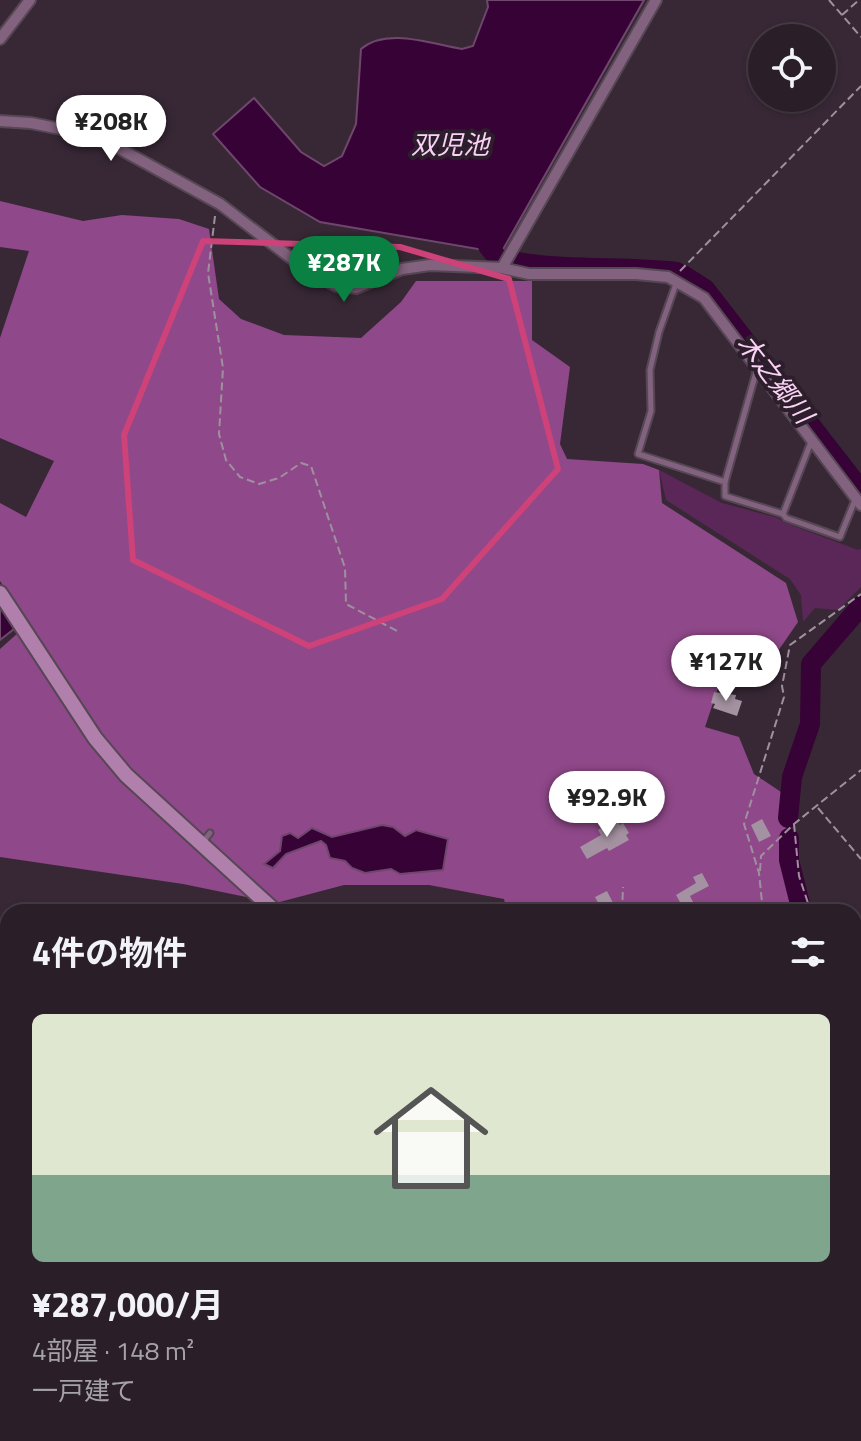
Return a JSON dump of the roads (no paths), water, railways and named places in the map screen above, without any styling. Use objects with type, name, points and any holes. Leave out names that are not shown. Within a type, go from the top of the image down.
[{"type":"street","points":[[0,39],[30,0]]},
{"type":"street","points":[[502,268],[656,0]]},
{"type":"street","points":[[0,121],[71,131],[113,145],[220,204],[304,268],[336,286],[356,288],[402,269],[430,265],[502,268],[529,274],[636,274],[677,280],[704,298],[858,502]]},
{"type":"street","points":[[0,593],[95,738],[126,775],[206,838],[266,904]]},
{"type":"lane","points":[[677,280],[650,370],[651,411],[638,454],[725,482]]},
{"type":"lane","points":[[757,368],[725,482],[725,496],[783,514],[786,518],[840,537],[858,502]]},
{"type":"lane","points":[[783,514],[812,440]]},
{"type":"water","name":"双児池","points":[[487,0],[644,0],[501,253],[320,222],[260,187],[213,134],[254,98],[301,152],[324,166],[342,156],[356,124],[361,49],[372,42],[396,38],[462,49],[473,46],[488,7]]},
{"type":"water","points":[[0,605],[14,629],[0,640]]},
{"type":"water","points":[[382,825],[393,827],[405,836],[416,830],[448,839],[443,870],[400,874],[391,869],[365,873],[352,868],[345,861],[330,858],[326,845],[321,841],[286,854],[273,868],[264,864],[280,851],[282,836],[290,833],[298,838],[312,828],[332,837]]},
{"type":"waterway","name":"木之郷川","points":[[488,246],[496,256]]},
{"type":"waterway","name":"木之郷川","points":[[518,262],[557,267],[677,272]]},
{"type":"waterway","name":"木之郷川","points":[[683,275],[705,289],[861,490]]},
{"type":"waterway","points":[[788,818],[792,777],[810,724],[811,664],[861,606]]},
{"type":"waterway","points":[[789,838],[789,860],[800,904]]}]
